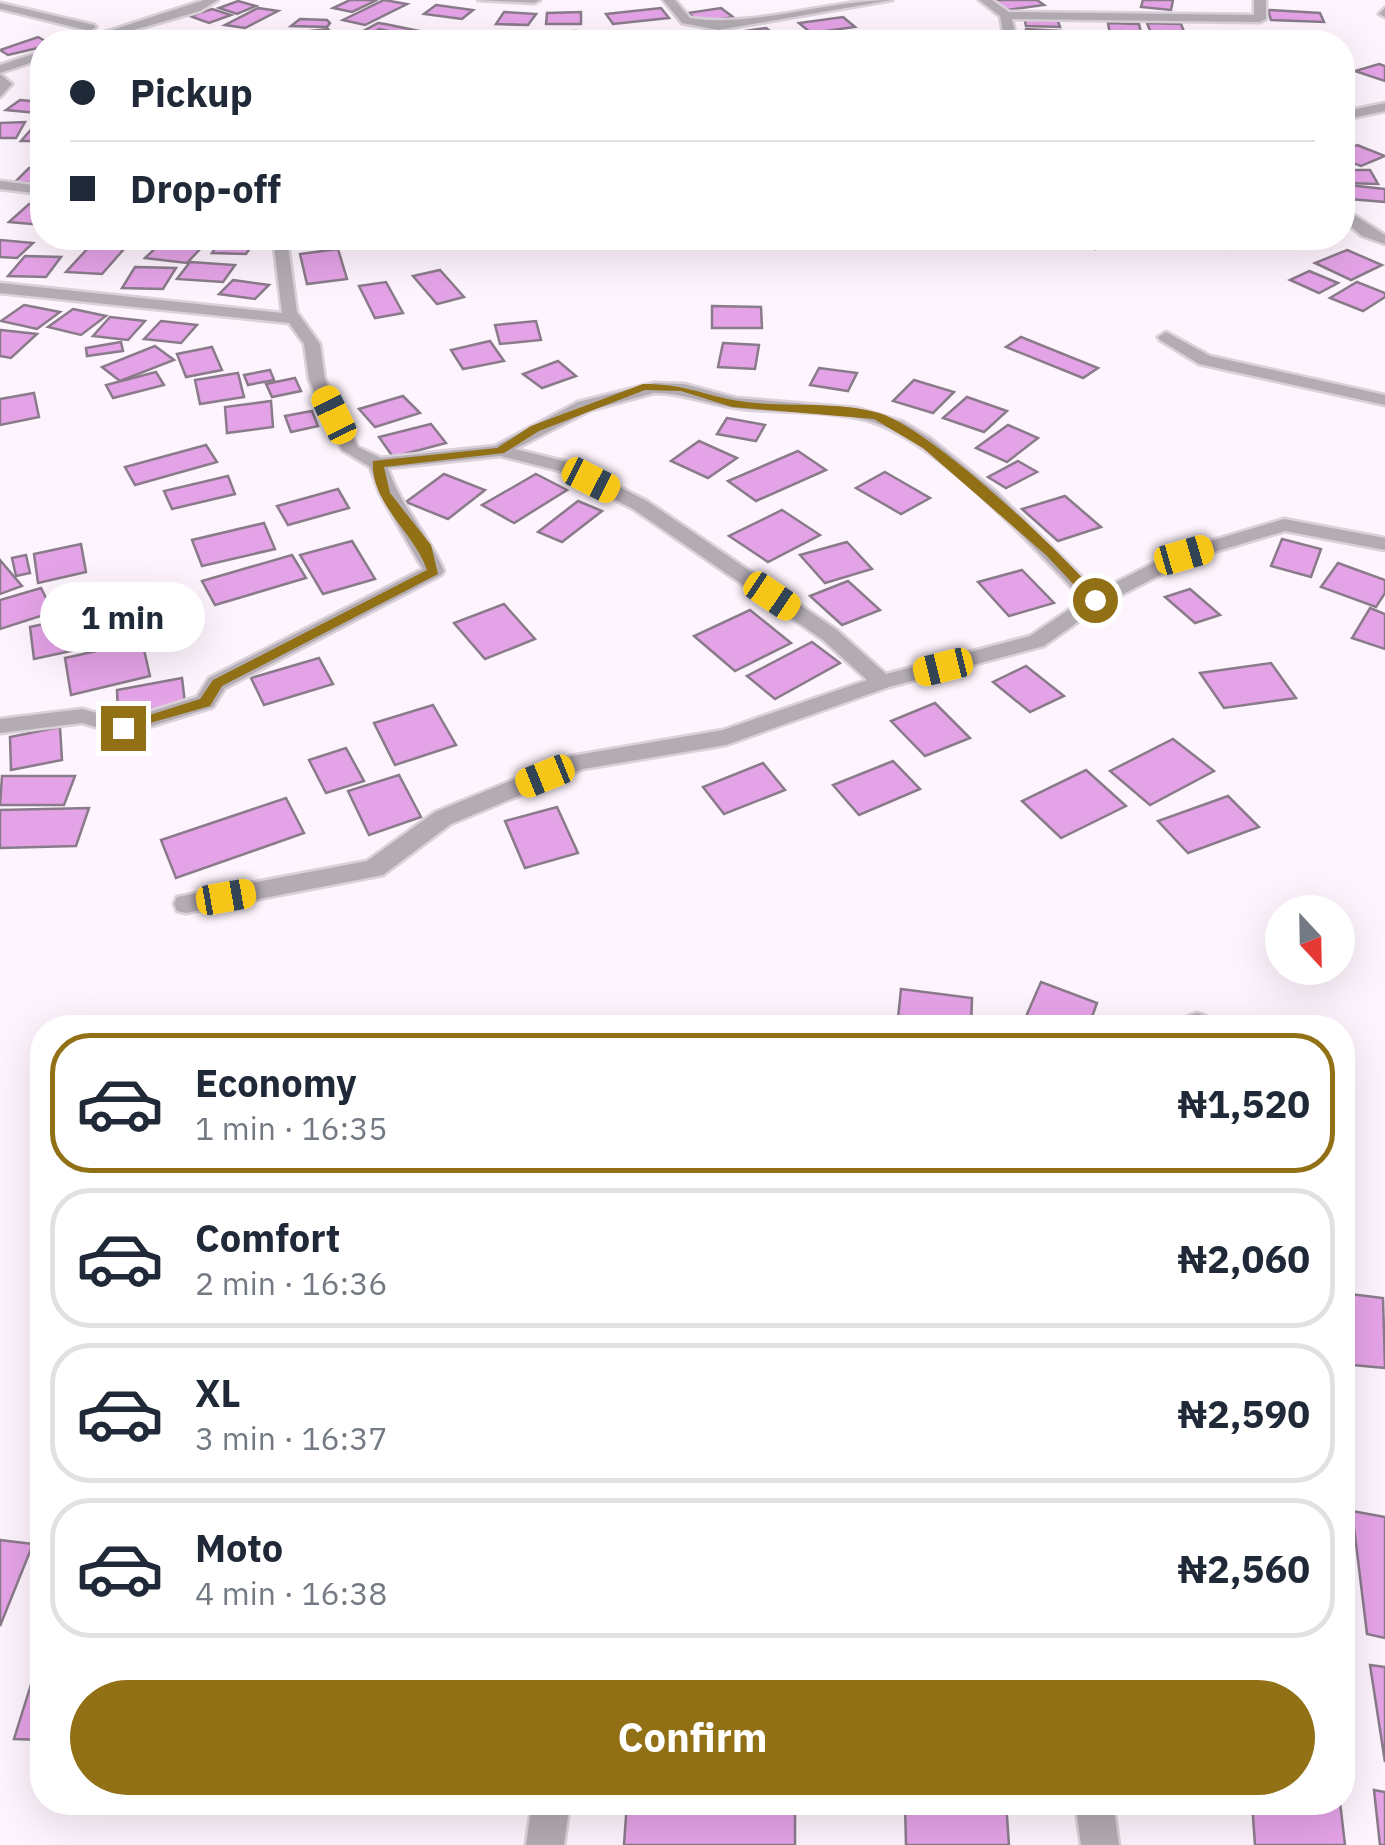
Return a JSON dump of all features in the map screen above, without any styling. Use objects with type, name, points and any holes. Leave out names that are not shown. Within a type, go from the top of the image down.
[{"type":"street","points":[[123,30],[196,9],[212,0]]},
{"type":"street","points":[[484,0],[534,0]]},
{"type":"street","points":[[669,0],[686,21],[718,26],[886,0]]},
{"type":"street","points":[[985,0],[1006,15],[1260,19],[1260,0]]},
{"type":"street","points":[[0,6],[90,27]]},
{"type":"street","points":[[1006,15],[1009,30]]},
{"type":"street","points":[[0,69],[30,59]]},
{"type":"street","points":[[0,78],[6,84],[0,93]]},
{"type":"street","points":[[1355,113],[1385,107]]},
{"type":"street","points":[[0,185],[30,189]]},
{"type":"street","points":[[1355,223],[1367,234],[1385,240]]},
{"type":"street","points":[[282,250],[294,319],[312,344],[318,380],[352,450],[378,464],[500,451],[566,467],[640,505],[830,635],[882,682]]},
{"type":"street","points":[[0,288],[294,319]]},
{"type":"street","points":[[1166,336],[1205,360],[1385,400]]},
{"type":"street","points":[[500,451],[535,428],[643,387],[682,388],[732,403],[877,416],[927,445],[1050,552],[1095,600]]},
{"type":"street","points":[[0,726],[82,716],[123,728],[205,702],[218,683],[434,571],[425,545],[384,494],[378,464]]},
{"type":"street","points":[[186,904],[374,870],[443,818],[579,762],[726,737],[882,682],[1037,641],[1095,600],[1184,555],[1284,525],[1385,544]]},
{"type":"street","points":[[545,1845],[549,1815]]},
{"type":"street","points":[[1096,1815],[1100,1845]]},
{"type":"building","points":[[350,0],[375,1],[352,12],[333,8]]},
{"type":"building","points":[[384,0],[407,4],[365,25],[343,20]]},
{"type":"building","points":[[991,0],[1037,0],[1044,5],[1007,10]]},
{"type":"building","points":[[1143,0],[1173,0],[1171,10],[1141,7]]},
{"type":"building","points":[[238,1],[256,6],[237,14],[219,8]]},
{"type":"building","points":[[436,5],[473,10],[462,19],[424,14]]},
{"type":"building","points":[[258,8],[278,11],[245,28],[225,25]]},
{"type":"building","points":[[661,8],[669,18],[613,24],[606,14]]},
{"type":"building","points":[[721,8],[733,17],[700,23],[688,13]]},
{"type":"building","points":[[212,9],[231,15],[209,23],[190,16]]},
{"type":"building","points":[[1268,10],[1320,13],[1324,22],[1271,20]]},
{"type":"building","points":[[504,12],[536,14],[528,25],[496,24]]},
{"type":"building","points":[[581,12],[581,24],[546,24],[547,13]]},
{"type":"building","points":[[843,17],[855,27],[807,30],[799,23]]},
{"type":"building","points":[[1024,17],[1057,18],[1060,27],[1026,26]]},
{"type":"building","points":[[300,19],[330,23],[327,27],[291,26]]},
{"type":"building","points":[[378,23],[414,30],[379,29],[365,30]]},
{"type":"building","points":[[1108,23],[1139,24],[1140,30],[1109,30]]},
{"type":"building","points":[[1147,23],[1181,24],[1183,30],[1150,30]]},
{"type":"building","points":[[30,40],[30,50],[8,55],[0,50]]},
{"type":"building","points":[[1385,66],[1385,81],[1355,71]]},
{"type":"building","points":[[20,100],[30,101],[30,112],[6,110]]},
{"type":"building","points":[[25,122],[16,138],[0,138],[0,123]]},
{"type":"building","points":[[1355,146],[1385,156],[1361,166],[1355,164]]},
{"type":"building","points":[[29,168],[30,168],[30,183],[15,182]]},
{"type":"building","points":[[1355,170],[1370,170],[1378,184],[1355,183]]},
{"type":"building","points":[[1355,186],[1385,189],[1385,202],[1355,199]]},
{"type":"building","points":[[29,204],[30,204],[30,224],[9,222]]},
{"type":"building","points":[[0,240],[30,243],[17,258],[0,257]]},
{"type":"building","points":[[86,250],[123,250],[102,274],[66,272]]},
{"type":"building","points":[[154,250],[199,250],[187,263],[145,258]]},
{"type":"building","points":[[214,250],[249,250],[246,254],[212,253]]},
{"type":"building","points":[[338,250],[347,279],[307,284],[300,254]]},
{"type":"building","points":[[1347,250],[1382,265],[1351,280],[1315,263]]},
{"type":"building","points":[[25,256],[61,257],[46,277],[8,276]]},
{"type":"building","points":[[190,262],[235,265],[223,282],[177,279]]},
{"type":"building","points":[[135,267],[176,268],[163,289],[122,288]]},
{"type":"building","points":[[440,270],[464,297],[437,304],[413,276]]},
{"type":"building","points":[[1309,271],[1338,283],[1319,293],[1290,280]]},
{"type":"building","points":[[233,280],[269,285],[255,299],[219,294]]},
{"type":"building","points":[[386,282],[403,313],[375,318],[359,286]]},
{"type":"building","points":[[1357,282],[1385,293],[1385,297],[1363,311],[1330,298]]},
{"type":"building","points":[[24,305],[60,312],[37,329],[1,321]]},
{"type":"building","points":[[712,306],[761,307],[762,328],[712,328]]},
{"type":"building","points":[[73,309],[106,316],[81,335],[48,327]]},
{"type":"building","points":[[110,317],[145,321],[128,340],[93,336]]},
{"type":"building","points":[[161,321],[197,325],[181,343],[144,339]]},
{"type":"building","points":[[536,321],[541,340],[500,344],[495,325]]},
{"type":"building","points":[[0,330],[37,334],[11,358],[0,356]]},
{"type":"building","points":[[1021,337],[1098,368],[1083,378],[1006,347]]},
{"type":"building","points":[[490,341],[504,361],[463,369],[451,350]]},
{"type":"building","points":[[121,342],[123,351],[87,356],[86,348]]},
{"type":"building","points":[[723,343],[759,345],[755,369],[718,367]]},
{"type":"building","points":[[155,346],[174,360],[120,381],[102,367]]},
{"type":"building","points":[[212,347],[222,370],[186,377],[177,354]]},
{"type":"building","points":[[558,361],[576,376],[542,388],[523,374]]},
{"type":"building","points":[[819,368],[857,373],[848,391],[810,385]]},
{"type":"building","points":[[270,370],[274,380],[248,385],[244,375]]},
{"type":"building","points":[[156,372],[164,385],[113,398],[106,385]]},
{"type":"building","points":[[238,373],[244,397],[200,404],[195,380]]},
{"type":"building","points":[[295,378],[301,391],[272,397],[266,384]]},
{"type":"building","points":[[914,380],[954,392],[933,413],[893,401]]},
{"type":"building","points":[[34,393],[39,417],[0,425],[0,399]]},
{"type":"building","points":[[403,396],[420,413],[375,427],[359,409]]},
{"type":"building","points":[[967,397],[1007,411],[984,432],[943,418]]},
{"type":"building","points":[[271,401],[273,427],[227,433],[225,407]]},
{"type":"building","points":[[312,411],[318,426],[291,432],[285,416]]},
{"type":"building","points":[[727,418],[765,425],[756,441],[717,434]]},
{"type":"building","points":[[431,424],[446,443],[393,457],[379,437]]},
{"type":"building","points":[[1008,425],[1038,438],[1007,462],[976,448]]},
{"type":"building","points":[[699,441],[737,458],[708,478],[671,461]]},
{"type":"building","points":[[206,445],[217,462],[135,485],[125,467]]},
{"type":"building","points":[[798,451],[826,470],[756,501],[728,481]]},
{"type":"building","points":[[1018,461],[1037,472],[1006,488],[988,477]]},
{"type":"building","points":[[885,472],[930,498],[901,514],[856,488]]},
{"type":"building","points":[[444,474],[485,490],[448,519],[406,502]]},
{"type":"building","points":[[536,474],[567,490],[514,523],[482,505]]},
{"type":"building","points":[[228,476],[235,494],[172,509],[164,491]]},
{"type":"building","points":[[338,489],[349,508],[288,525],[277,506]]},
{"type":"building","points":[[1065,496],[1101,527],[1058,541],[1022,509]]},
{"type":"building","points":[[578,501],[602,511],[562,542],[538,532]]},
{"type":"building","points":[[782,510],[820,535],[768,562],[729,536]]},
{"type":"building","points":[[264,523],[275,549],[202,566],[192,540]]},
{"type":"building","points":[[1282,539],[1321,549],[1311,577],[1271,566]]},
{"type":"building","points":[[352,541],[375,579],[323,594],[300,555]]},
{"type":"building","points":[[847,542],[872,569],[825,583],[800,555]]},
{"type":"building","points":[[81,544],[86,572],[38,583],[34,554]]},
{"type":"building","points":[[26,555],[30,573],[16,576],[12,558]]},
{"type":"building","points":[[292,555],[306,578],[215,605],[202,581]]},
{"type":"building","points":[[0,560],[22,586],[0,594]]},
{"type":"building","points":[[1338,563],[1385,580],[1385,593],[1376,607],[1321,587]]},
{"type":"building","points":[[1022,570],[1054,603],[1009,616],[978,582]]},
{"type":"building","points":[[848,581],[880,610],[842,625],[810,596]]},
{"type":"building","points":[[41,588],[53,612],[0,629],[0,600]]},
{"type":"building","points":[[1190,589],[1220,615],[1195,623],[1165,597]]},
{"type":"building","points":[[504,604],[535,639],[485,659],[454,623]]},
{"type":"building","points":[[1370,608],[1385,614],[1385,649],[1352,638]]},
{"type":"building","points":[[750,610],[791,643],[735,671],[694,636]]},
{"type":"building","points":[[89,614],[94,646],[34,659],[30,627]]},
{"type":"building","points":[[142,641],[150,676],[71,695],[65,658]]},
{"type":"building","points":[[812,642],[840,663],[775,699],[747,676]]},
{"type":"building","points":[[319,658],[333,684],[264,705],[251,678]]},
{"type":"building","points":[[1271,663],[1296,698],[1224,708],[1200,673]]},
{"type":"building","points":[[1026,666],[1064,696],[1030,712],[993,682]]},
{"type":"building","points":[[182,678],[185,703],[118,716],[117,690]]},
{"type":"building","points":[[935,703],[970,738],[925,756],[891,721]]},
{"type":"building","points":[[433,705],[456,745],[395,765],[374,723]]},
{"type":"building","points":[[60,727],[62,760],[11,770],[10,737]]},
{"type":"building","points":[[1173,739],[1214,771],[1150,805],[1110,771]]},
{"type":"building","points":[[346,748],[364,781],[326,793],[309,760]]},
{"type":"building","points":[[893,761],[920,789],[859,815],[833,785]]},
{"type":"building","points":[[763,763],[785,790],[724,814],[703,787]]},
{"type":"building","points":[[1086,770],[1126,806],[1061,838],[1022,801]]},
{"type":"building","points":[[399,775],[421,817],[369,835],[348,791]]},
{"type":"building","points":[[2,776],[75,776],[64,805],[0,805]]},
{"type":"building","points":[[1228,796],[1259,827],[1188,853],[1158,821]]},
{"type":"building","points":[[286,798],[304,833],[176,878],[161,840]]},
{"type":"building","points":[[557,807],[578,853],[525,868],[505,821]]},
{"type":"building","points":[[89,808],[76,846],[0,848],[0,810]]},
{"type":"building","points":[[1041,982],[1097,1003],[1093,1015],[1027,1015]]},
{"type":"building","points":[[901,989],[972,998],[971,1015],[898,1015]]},
{"type":"building","points":[[1355,1295],[1383,1298],[1385,1368],[1355,1365]]},
{"type":"building","points":[[1355,1512],[1385,1517],[1385,1638],[1367,1634]]},
{"type":"building","points":[[0,1540],[30,1544],[30,1551],[0,1626]]},
{"type":"building","points":[[1370,1665],[1385,1667],[1385,1762]]},
{"type":"building","points":[[30,1688],[30,1740],[14,1739]]},
{"type":"building","points":[[1374,1790],[1385,1792],[1385,1845],[1380,1845]]},
{"type":"building","points":[[626,1815],[795,1815],[795,1845],[624,1845]]},
{"type":"building","points":[[905,1815],[1007,1815],[1009,1845],[906,1845]]},
{"type":"building","points":[[1253,1815],[1342,1815],[1345,1845],[1255,1845]]},
{"type":"route","points":[[123,728],[205,702],[218,683],[434,571],[425,545],[384,494],[378,464],[428,455],[500,451],[535,428],[643,387],[682,388],[732,403],[877,416],[927,445],[1050,552],[1095,600]]}]
